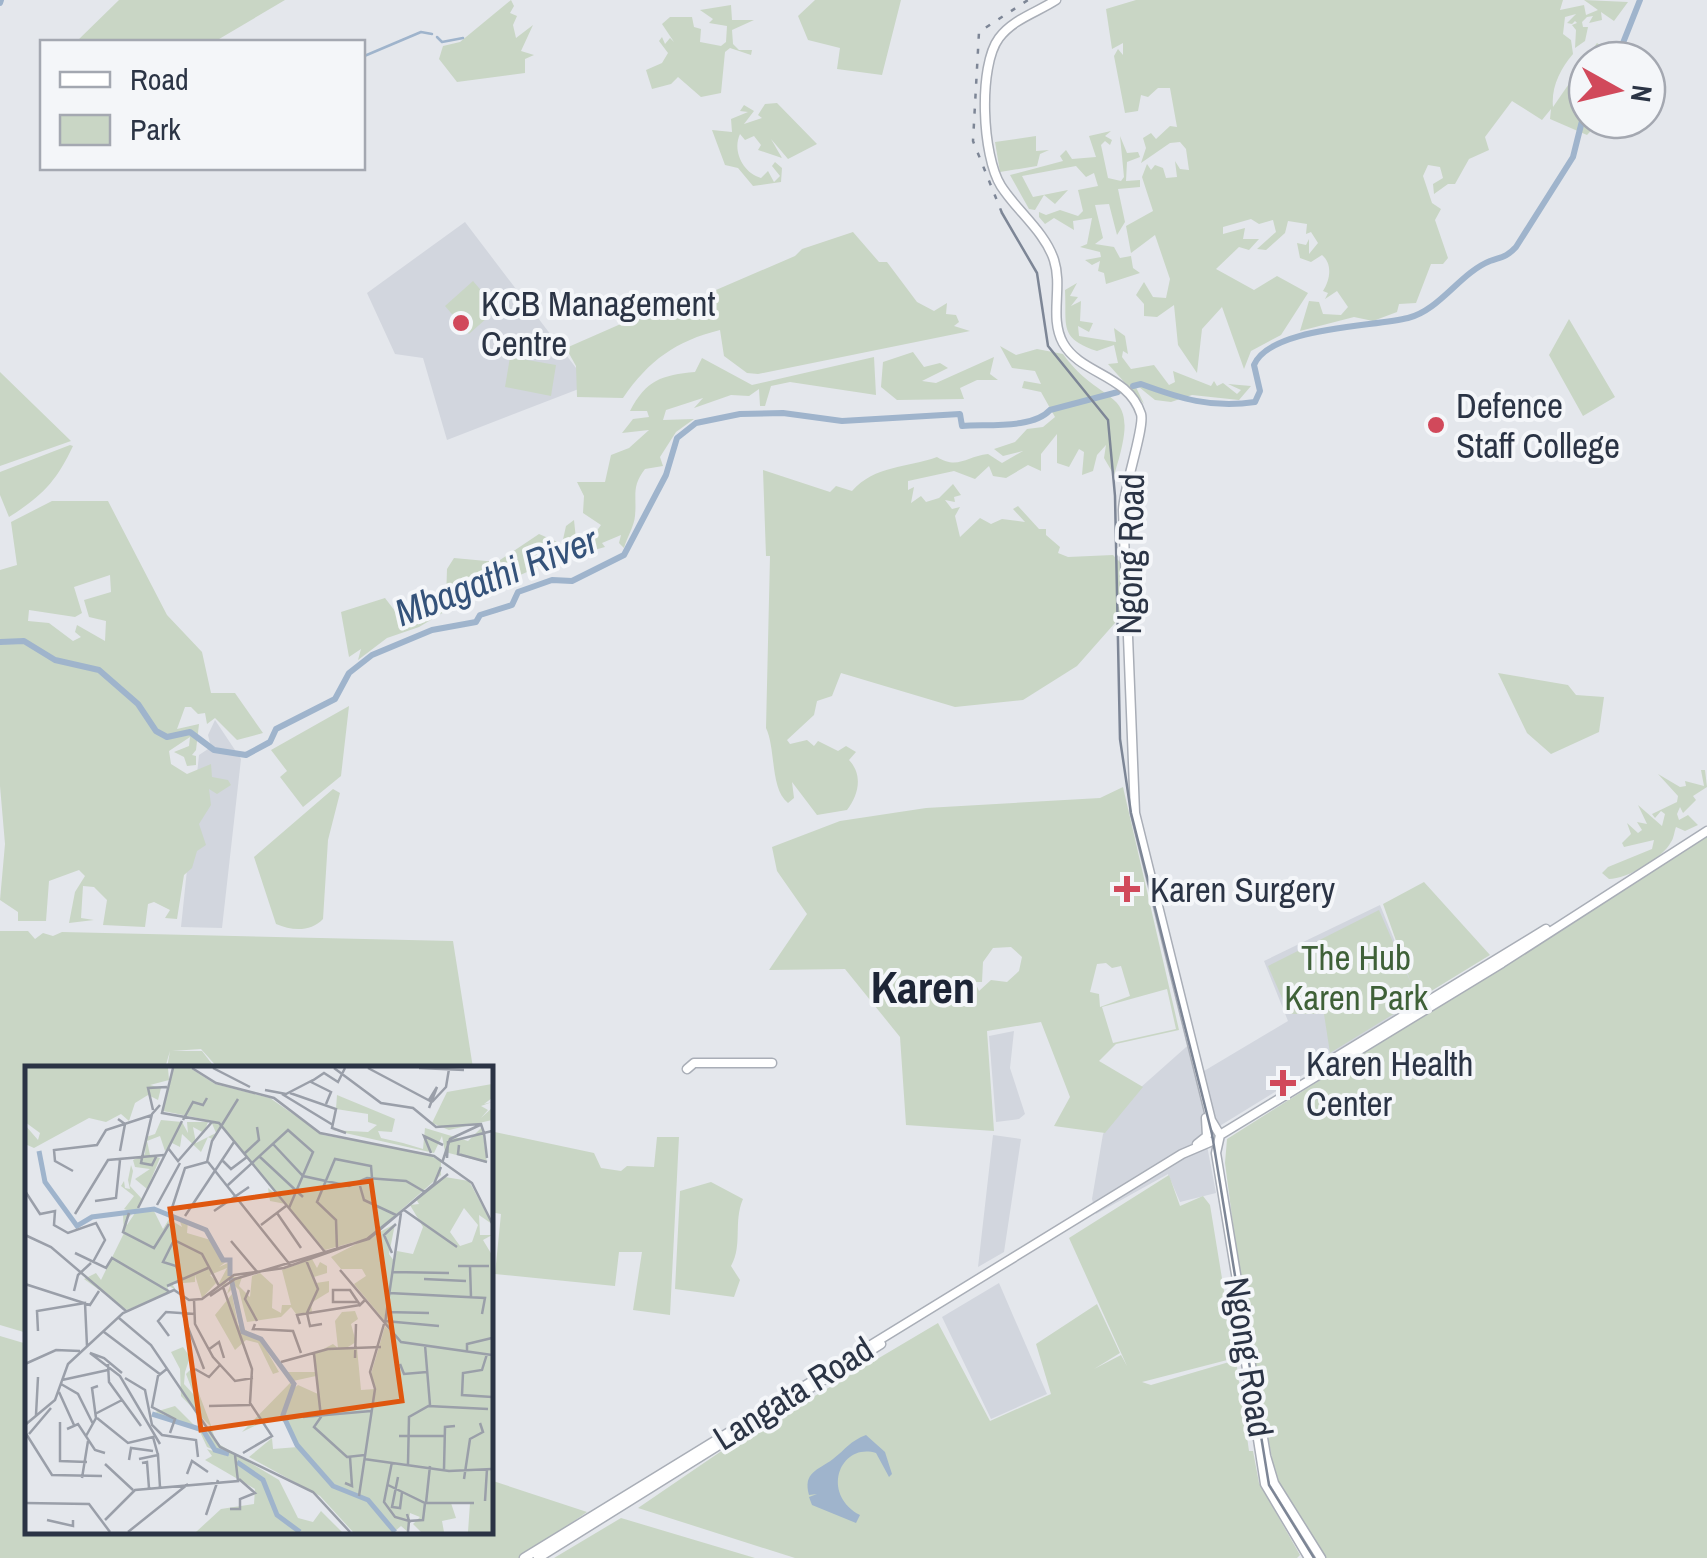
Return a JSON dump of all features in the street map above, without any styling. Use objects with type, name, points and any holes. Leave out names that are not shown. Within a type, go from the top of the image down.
[{"type":"main road","name":"Ngong Road","points":[[1056,0],[1010,26],[992,48],[986,103],[988,150],[999,183],[1053,258],[1056,324],[1063,343],[1072,354],[1120,384],[1141,415],[1140,435],[1127,471],[1123,510],[1134,806],[1213,1137],[1266,1456],[1292,1524]]},
{"type":"main road","name":"Langata Road","points":[[538,1558],[1146,1175],[1707,831]]},
{"type":"main road","points":[[687,1069],[694,1063],[772,1064]]},
{"type":"main road","name":"Ngong Road","points":[[1213,1137],[1265,1484],[1305,1543],[1321,1558]]},
{"type":"main road","name":"Langata Road","points":[[524,1558],[656,1475],[772,1410]]},
{"type":"main road","points":[[656,1475],[661,1484]]},
{"type":"main road","points":[[550,1540],[555,1550]]},
{"type":"main road","name":"Ngong Road","points":[[1305,1543],[1309,1558]]},
{"type":"shaded area","name":"KCB Management Centre","points":[[465,222],[589,385],[447,440],[423,358],[395,354],[367,293]]},
{"type":"shaded area","points":[[215,720],[241,759],[222,928],[181,927],[199,755],[211,747],[208,735]]},
{"type":"shaded area","points":[[1380,905],[1420,1003],[1205,1135],[1216,1193],[1180,1202],[1168,1174],[1096,1214],[1092,1199],[1103,1134],[1140,1088],[1194,1040],[1204,1071],[1288,1021],[1264,961]]},
{"type":"shaded area","points":[[1014,1031],[1010,1068],[1025,1114],[1019,1119],[996,1122],[989,1036]]},
{"type":"shaded area","points":[[993,1135],[1021,1139],[1004,1252],[978,1267]]},
{"type":"shaded area","points":[[999,1283],[1047,1394],[991,1419],[942,1317]]},
{"type":"green space","points":[[119,0],[285,0],[217,40],[78,40]]},
{"type":"green space","points":[[511,0],[514,6],[510,13],[517,16],[513,25],[516,38],[533,25],[521,51],[534,55],[525,59],[525,73],[457,82],[439,59],[443,46],[460,42]]},
{"type":"green space","points":[[815,0],[901,0],[882,75],[837,69],[840,48],[808,40],[798,16]]},
{"type":"green space","points":[[1136,0],[1563,0],[1560,10],[1584,5],[1586,15],[1598,10],[1584,0],[1628,2],[1614,21],[1601,12],[1602,20],[1589,23],[1593,16],[1587,17],[1582,22],[1583,27],[1588,27],[1585,40],[1575,40],[1572,25],[1575,21],[1567,23],[1576,14],[1565,17],[1563,34],[1571,40],[1567,40],[1567,62],[1557,79],[1553,107],[1567,87],[1567,126],[1550,119],[1551,109],[1542,120],[1512,101],[1485,137],[1489,150],[1469,159],[1455,184],[1448,184],[1434,194],[1433,184],[1443,178],[1440,167],[1428,165],[1423,176],[1432,203],[1441,209],[1435,220],[1448,258],[1443,264],[1431,264],[1416,303],[1399,304],[1397,312],[1373,321],[1354,317],[1300,331],[1309,301],[1319,302],[1323,314],[1341,315],[1348,307],[1337,291],[1325,299],[1329,267],[1322,255],[1311,262],[1300,258],[1297,243],[1306,245],[1309,239],[1309,254],[1318,243],[1311,232],[1306,234],[1307,224],[1288,221],[1285,233],[1266,250],[1257,249],[1276,232],[1273,220],[1259,224],[1251,219],[1223,227],[1223,234],[1245,228],[1243,239],[1259,239],[1249,250],[1239,247],[1216,269],[1254,290],[1277,276],[1308,293],[1281,335],[1251,351],[1244,369],[1222,307],[1202,329],[1197,373],[1178,345],[1174,305],[1157,317],[1144,316],[1144,304],[1136,295],[1144,282],[1153,297],[1166,298],[1170,279],[1155,235],[1131,253],[1126,226],[1153,211],[1142,177],[1147,164],[1151,170],[1155,165],[1163,168],[1166,178],[1177,177],[1175,161],[1180,169],[1189,170],[1186,149],[1180,142],[1170,143],[1141,163],[1146,148],[1143,138],[1151,133],[1156,139],[1170,126],[1177,127],[1170,88],[1158,88],[1148,97],[1141,95],[1138,111],[1125,113],[1114,56],[1118,49],[1123,55],[1123,43],[1112,49],[1106,9]]},
{"type":"green space","points":[[731,5],[732,20],[754,20],[732,30],[733,44],[739,50],[752,50],[751,55],[730,48],[725,52],[721,93],[701,97],[678,77],[671,84],[652,89],[646,70],[662,63],[668,53],[659,41],[662,37],[665,44],[670,38],[674,42],[662,24],[670,17],[692,17],[694,27],[701,29],[700,42],[721,46],[726,42],[727,26],[709,23],[713,19],[700,10]]},
{"type":"green space","points":[[777,103],[817,144],[788,159],[771,139],[782,158],[758,150],[761,145],[754,136],[745,140],[740,134],[738,154],[749,171],[761,178],[768,171],[774,182],[780,176],[772,166],[775,162],[782,168],[781,182],[753,186],[738,168],[725,165],[712,130],[732,132],[731,119],[748,112],[740,111],[744,105],[754,111],[744,124],[762,118],[758,115],[765,104]]},
{"type":"green space","points":[[1111,131],[1105,136],[1112,140],[1110,145],[1105,141],[1101,145],[1108,178],[1121,181],[1124,177],[1120,136],[1127,153],[1138,152],[1140,157],[1127,162],[1126,181],[1140,180],[1140,187],[1118,189],[1125,222],[1117,235],[1109,204],[1095,205],[1103,238],[1095,244],[1114,247],[1120,258],[1131,256],[1133,268],[1140,273],[1106,284],[1104,273],[1098,271],[1100,261],[1092,265],[1085,260],[1101,257],[1100,252],[1080,247],[1087,244],[1092,218],[1073,221],[1074,230],[1054,218],[1045,224],[1039,217],[1039,212],[1046,215],[1060,210],[1078,216],[1083,211],[1078,190],[1098,186],[1094,173],[1086,177],[1076,166],[1022,176],[1033,197],[1068,190],[1055,204],[1044,195],[1035,210],[1029,209],[1010,175],[1063,161],[1060,156],[1066,150],[1072,159],[1096,157],[1089,136]]},
{"type":"green space","points":[[1036,136],[1036,151],[1049,150],[1040,154],[1037,166],[1000,172],[995,142]]},
{"type":"green space","points":[[853,232],[879,262],[887,262],[917,302],[934,311],[947,303],[946,314],[956,315],[959,322],[954,326],[970,331],[758,374],[747,373],[724,356],[720,330],[665,354],[623,398],[577,397],[576,366],[566,348],[664,305],[672,309],[795,256],[802,249]]},
{"type":"green space","points":[[473,281],[497,309],[469,334],[445,306]]},
{"type":"green space","points":[[1077,283],[1070,296],[1078,297],[1071,306],[1081,301],[1080,321],[1093,323],[1089,332],[1078,326],[1079,336],[1116,342],[1114,328],[1125,336],[1128,354],[1123,351],[1122,357],[1131,369],[1154,365],[1169,385],[1175,382],[1173,371],[1211,386],[1214,381],[1217,386],[1223,383],[1237,394],[1241,390],[1228,384],[1251,386],[1239,400],[1192,395],[1171,402],[1155,400],[1134,383],[1144,404],[1108,364],[1118,363],[1114,345],[1097,351],[1070,335],[1065,290]]},
{"type":"green space","points":[[1569,319],[1615,397],[1583,416],[1549,355]]},
{"type":"green space","points":[[1000,346],[1016,355],[1037,349],[1063,354],[1078,372],[1116,401],[1125,425],[1114,475],[1104,458],[1106,445],[1097,455],[1093,471],[1082,475],[1084,452],[1079,449],[1069,467],[1057,463],[1057,434],[1041,454],[1041,471],[1028,465],[1006,478],[993,476],[989,466],[975,479],[954,471],[908,481],[908,490],[914,487],[911,503],[921,496],[926,502],[939,498],[953,484],[961,495],[954,497],[955,502],[945,500],[952,509],[960,507],[955,516],[960,537],[980,518],[991,524],[1002,519],[1025,522],[1013,509],[1018,506],[1039,529],[1046,529],[1046,535],[1060,547],[1058,553],[1068,557],[1113,555],[1120,562],[1122,615],[1077,666],[1023,700],[955,707],[841,673],[832,696],[817,701],[814,715],[787,740],[790,744],[807,740],[814,746],[818,741],[838,751],[846,746],[856,752],[849,760],[858,778],[854,798],[847,810],[817,815],[792,782],[794,798],[788,803],[778,788],[766,728],[770,556],[766,556],[763,470],[830,492],[836,486],[852,491],[881,472],[937,457],[957,462],[988,454],[1002,463],[1023,451],[1003,456],[994,449],[1015,442],[1027,429],[1043,427],[1055,417],[1041,392],[1022,388],[1024,381],[1041,384],[1035,371],[1012,368]]},
{"type":"green space","points":[[913,352],[924,367],[940,363],[948,368],[922,381],[936,383],[994,357],[990,374],[998,380],[977,380],[960,388],[964,399],[897,400],[881,387],[883,362]]},
{"type":"green space","points":[[510,357],[556,365],[551,396],[505,387]]},
{"type":"green space","points":[[874,357],[876,395],[790,382],[771,386],[765,406],[760,406],[759,389],[749,396],[731,395],[694,408],[703,398],[666,410],[663,420],[694,419],[676,432],[660,457],[663,466],[645,469],[641,475],[636,487],[634,520],[624,548],[619,543],[621,535],[602,543],[605,547],[547,563],[464,600],[419,627],[387,638],[358,660],[361,649],[349,657],[341,612],[385,598],[398,615],[424,614],[446,601],[447,569],[454,558],[497,562],[539,534],[562,544],[566,526],[574,520],[576,539],[593,536],[601,525],[583,513],[584,496],[577,482],[605,482],[611,455],[629,448],[649,430],[622,433],[633,419],[649,417],[647,411],[630,411],[642,392],[656,381],[695,372],[702,358],[752,385]]},
{"type":"green space","points":[[0,372],[71,441],[0,466]]},
{"type":"green space","points":[[73,446],[67,459],[54,479],[9,517],[0,495],[0,472]]},
{"type":"green space","points":[[52,501],[108,501],[167,615],[202,652],[211,693],[235,693],[263,733],[237,740],[215,718],[207,724],[205,713],[185,707],[177,729],[199,724],[192,755],[196,756],[196,765],[187,766],[184,757],[174,752],[189,746],[190,737],[169,751],[171,764],[187,774],[211,764],[212,777],[228,780],[231,785],[217,794],[209,789],[211,805],[199,824],[206,845],[197,851],[192,868],[184,875],[177,919],[165,918],[170,910],[154,902],[148,904],[145,927],[103,925],[107,900],[94,887],[83,886],[81,918],[94,920],[69,923],[75,892],[85,876],[79,870],[49,881],[46,921],[18,921],[18,912],[0,900],[5,844],[0,786],[0,570],[17,565],[11,522]],"holes":[[[110,575],[111,592],[84,600],[89,617],[106,621],[105,641],[77,625],[75,632],[81,637],[73,641],[49,623],[28,621],[29,610],[75,617],[82,613],[74,587]]]},
{"type":"green space","points":[[1498,673],[1568,685],[1576,695],[1604,697],[1599,732],[1551,754],[1527,733]]},
{"type":"green space","points":[[349,706],[341,776],[303,807],[280,777],[287,771],[271,750]]},
{"type":"green space","points":[[1701,770],[1705,770],[1707,787],[1693,796],[1696,800],[1683,813],[1680,807],[1677,814],[1679,820],[1688,815],[1698,825],[1685,831],[1676,827],[1667,848],[1634,872],[1609,879],[1602,873],[1652,849],[1654,840],[1624,847],[1622,843],[1631,834],[1627,823],[1638,833],[1642,830],[1637,822],[1647,824],[1638,805],[1662,826],[1665,814],[1661,811],[1655,818],[1652,814],[1677,802],[1678,796],[1658,774],[1680,787],[1686,786],[1685,781],[1704,786]]},
{"type":"green space","points":[[1123,787],[1179,1030],[1116,1044],[1099,1061],[1143,1087],[1105,1133],[1054,1126],[1070,1097],[1041,1022],[987,1031],[994,1131],[906,1125],[900,1037],[845,969],[769,970],[807,914],[777,871],[772,847],[840,821],[926,808],[1100,798]],"holes":[[[1011,947],[1022,957],[1019,971],[1007,982],[991,980],[979,991],[975,982],[982,982],[983,962],[993,948]],[[1097,964],[1121,966],[1130,996],[1100,1007],[1099,994],[1090,992]],[[1167,989],[1176,1029],[1113,1043],[1102,1007]]]},
{"type":"green space","points":[[333,789],[340,793],[328,840],[323,919],[301,929],[276,924],[254,857]]},
{"type":"green space","points":[[1707,836],[1707,1558],[1323,1558],[1276,1482],[1238,1263],[1225,1163],[1227,1139]]},
{"type":"green space","name":"The Hub Karen Park","points":[[1424,882],[1490,955],[1330,1053],[1324,1014],[1289,1014],[1268,966],[1379,910],[1411,983],[1383,904]]},
{"type":"green space","points":[[0,931],[28,931],[35,939],[43,933],[53,936],[62,932],[453,941],[473,1066],[216,1066],[201,1049],[172,1051],[202,1051],[213,1066],[167,1066],[170,1051],[166,1066],[25,1066],[25,1332],[0,1325]]},
{"type":"green space","points":[[492,1131],[594,1153],[601,1168],[621,1171],[627,1166],[654,1167],[657,1137],[679,1137],[670,1315],[633,1310],[642,1252],[619,1252],[615,1286],[495,1274],[501,1214],[492,1212]]},
{"type":"green space","points":[[1169,1175],[1180,1206],[1203,1196],[1210,1205],[1235,1358],[1142,1382],[1151,1385],[1236,1360],[1249,1451],[1253,1451],[1259,1483],[1300,1555],[1297,1558],[795,1558],[638,1508],[720,1452],[938,1323],[990,1421],[1051,1394],[1036,1344],[1097,1304],[1120,1353],[1094,1369],[1121,1355],[1127,1366],[1069,1238]]},
{"type":"green space","points":[[711,1182],[743,1199],[737,1250],[731,1266],[740,1280],[734,1297],[675,1289],[680,1191]]},
{"type":"green space","points":[[0,1336],[25,1343],[25,1533],[492,1533],[492,1481],[587,1512],[521,1558],[0,1558]]},
{"type":"green space","points":[[621,1518],[755,1558],[554,1558]]},
{"type":"water","points":[[866,1435],[885,1452],[892,1474],[889,1477],[876,1453],[863,1452],[845,1462],[838,1483],[848,1506],[860,1515],[856,1523],[812,1505],[809,1497],[817,1494],[809,1495],[808,1481],[817,1470]]},
{"type":"waterway","points":[[1624,40],[1640,0]]},
{"type":"waterway","points":[[365,56],[421,32],[432,34]]},
{"type":"waterway","points":[[437,37],[442,42],[463,38]]},
{"type":"waterway","points":[[1133,386],[1141,384],[1210,403],[1255,402],[1260,391],[1254,365],[1264,352],[1280,343],[1419,314],[1479,267],[1516,247],[1573,157],[1577,140]]},
{"type":"waterway","name":"Mbagathi River","points":[[0,642],[24,641],[55,660],[99,670],[138,704],[156,731],[167,737],[190,732],[214,750],[246,755],[270,742],[276,729],[335,699],[349,673],[372,655],[432,630],[476,622],[480,615],[512,605],[518,592],[552,580],[572,581],[624,555],[666,475],[677,438],[696,423],[740,414],[783,413],[842,421],[960,414],[962,426],[1009,424],[1118,392]]},
{"type":"tram line","points":[[1002,213],[1037,273],[1048,346],[1108,420],[1115,496],[1120,739],[1131,813],[1212,1134],[1269,1485],[1314,1558]]},
{"type":"railway","points":[[1002,213],[973,141],[979,32],[1028,0]]},
{"type":"place","name":"KCB Management Centre","points":[[461,323]]},
{"type":"place","name":"Defence Staff College","points":[[1436,425]]},
{"type":"place","name":"Karen Surgery","points":[[1127,889]]},
{"type":"place","name":"Karen Health Center","points":[[1283,1083]]},
{"type":"district","name":"Karen","points":[[923,986]]}]
